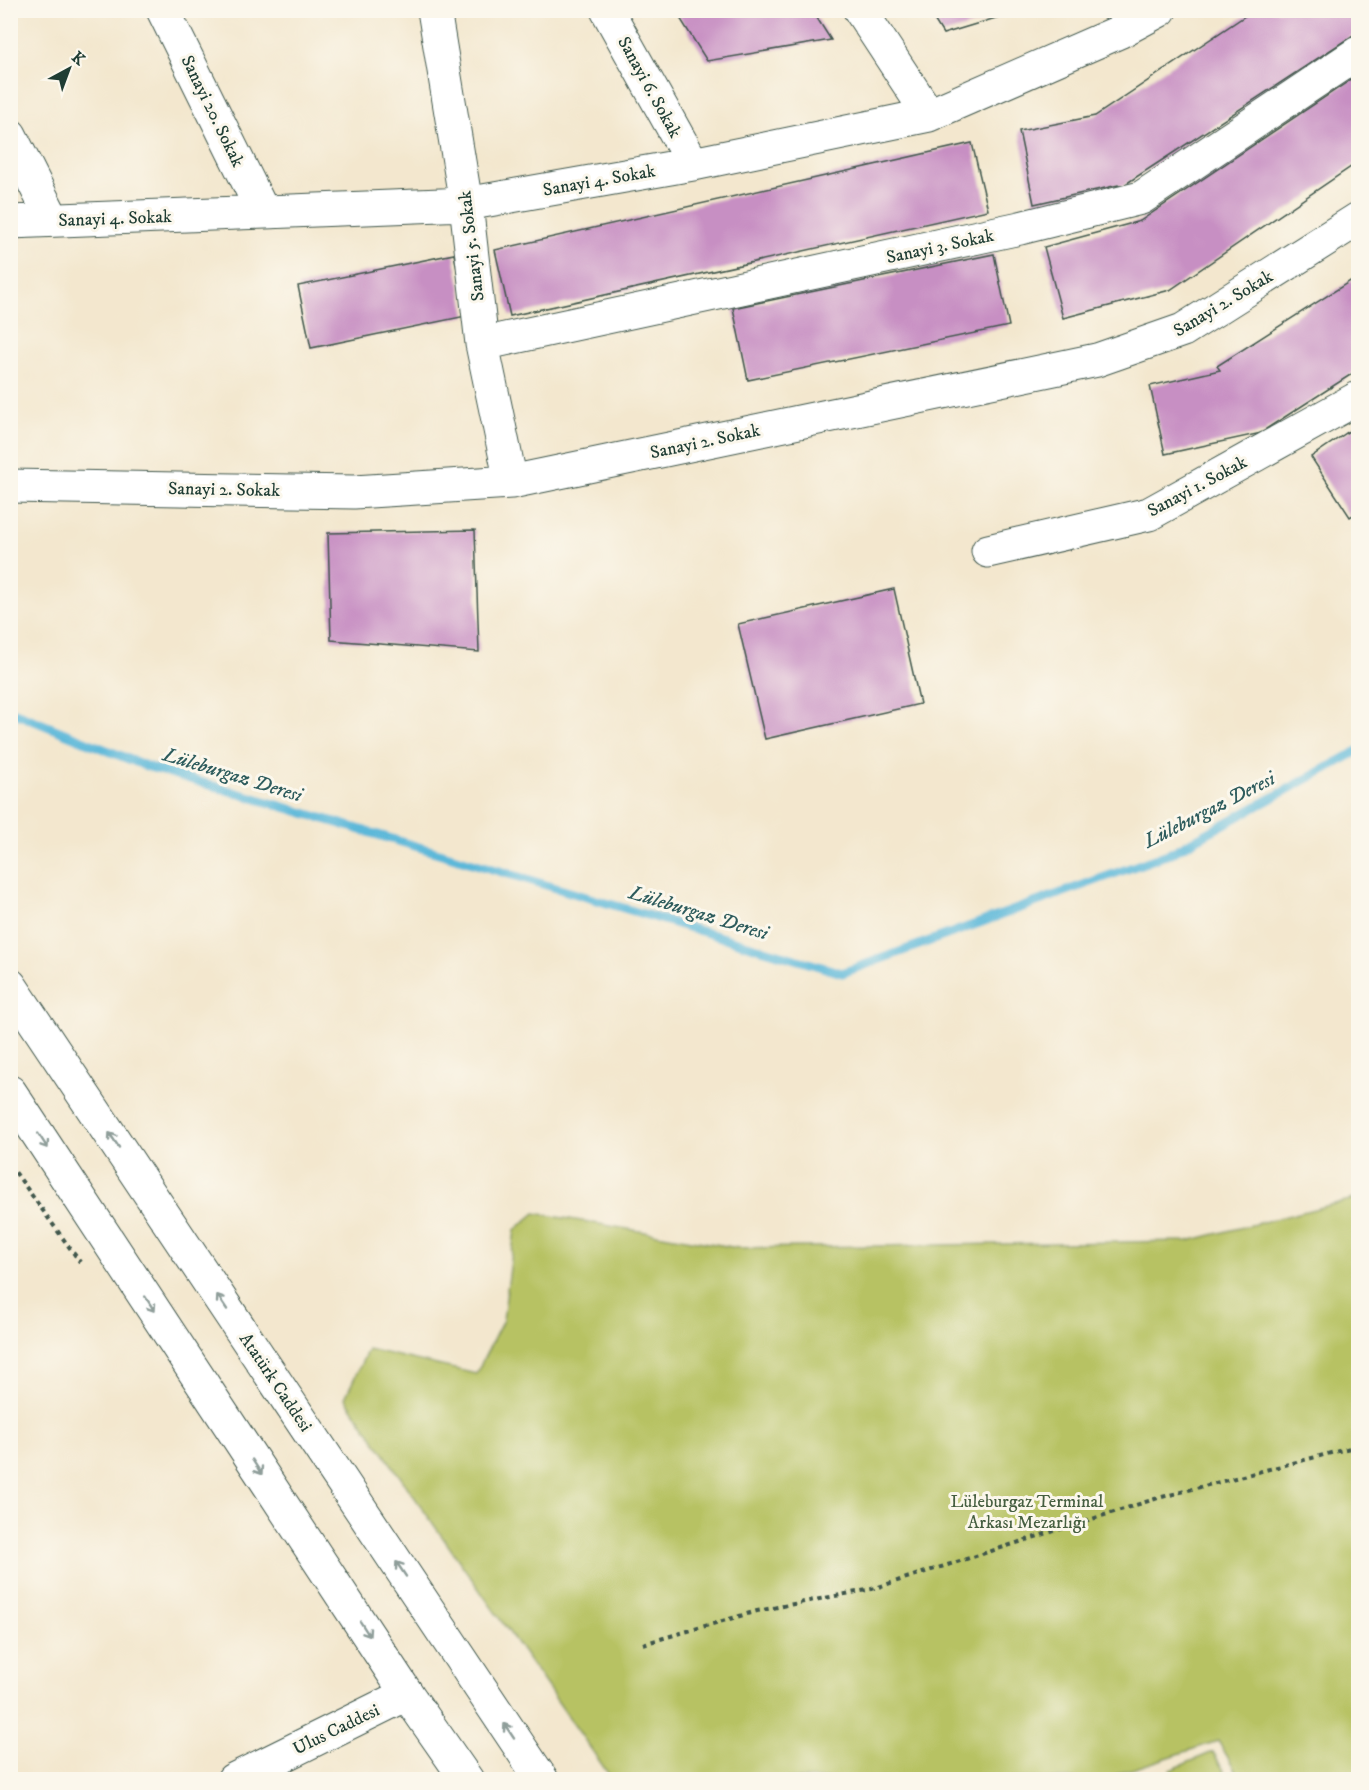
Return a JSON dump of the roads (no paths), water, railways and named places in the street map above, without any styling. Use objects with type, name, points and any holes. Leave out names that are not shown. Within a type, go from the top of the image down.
[{"type":"main road","name":"Sanayi 20. Sokak","points":[[163,10],[263,212]]},
{"type":"main road","name":"Sanayi 6. Sokak","points":[[607,10],[693,164]]},
{"type":"main road","points":[[860,10],[929,115]]},
{"type":"main road","name":"Sanayi 4. Sokak","points":[[10,222],[466,204],[693,164],[929,115],[1112,21],[1160,10]]},
{"type":"main road","name":"Sanayi 5. Sokak","points":[[437,12],[466,204],[482,344],[511,482]]},
{"type":"main road","name":"Sanayi 3. Sokak","points":[[482,344],[1020,228],[1141,198],[1359,53]]},
{"type":"main road","points":[[10,135],[53,220]]},
{"type":"main road","name":"Sanayi 2. Sokak","points":[[10,486],[354,492],[511,482],[1097,360],[1183,330],[1359,219]]},
{"type":"main road","name":"Sanayi 1. Sokak","points":[[988,551],[1149,514],[1359,398]]},
{"type":"main road","name":"Atatürk Caddesi","points":[[10,985],[542,1779]]},
{"type":"main road","points":[[10,1092],[407,1694],[467,1779]]},
{"type":"main road","name":"Ulus Caddesi","points":[[233,1779],[407,1694]]},
{"type":"waterway","name":"Lüleburgaz Deresi","points":[[10,711],[146,766],[842,973],[1171,853],[1358,751]]},
{"type":"park label","name":"Lüleburgaz Terminal Arkası Mezarlığı","points":[[1027,1511]]}]
